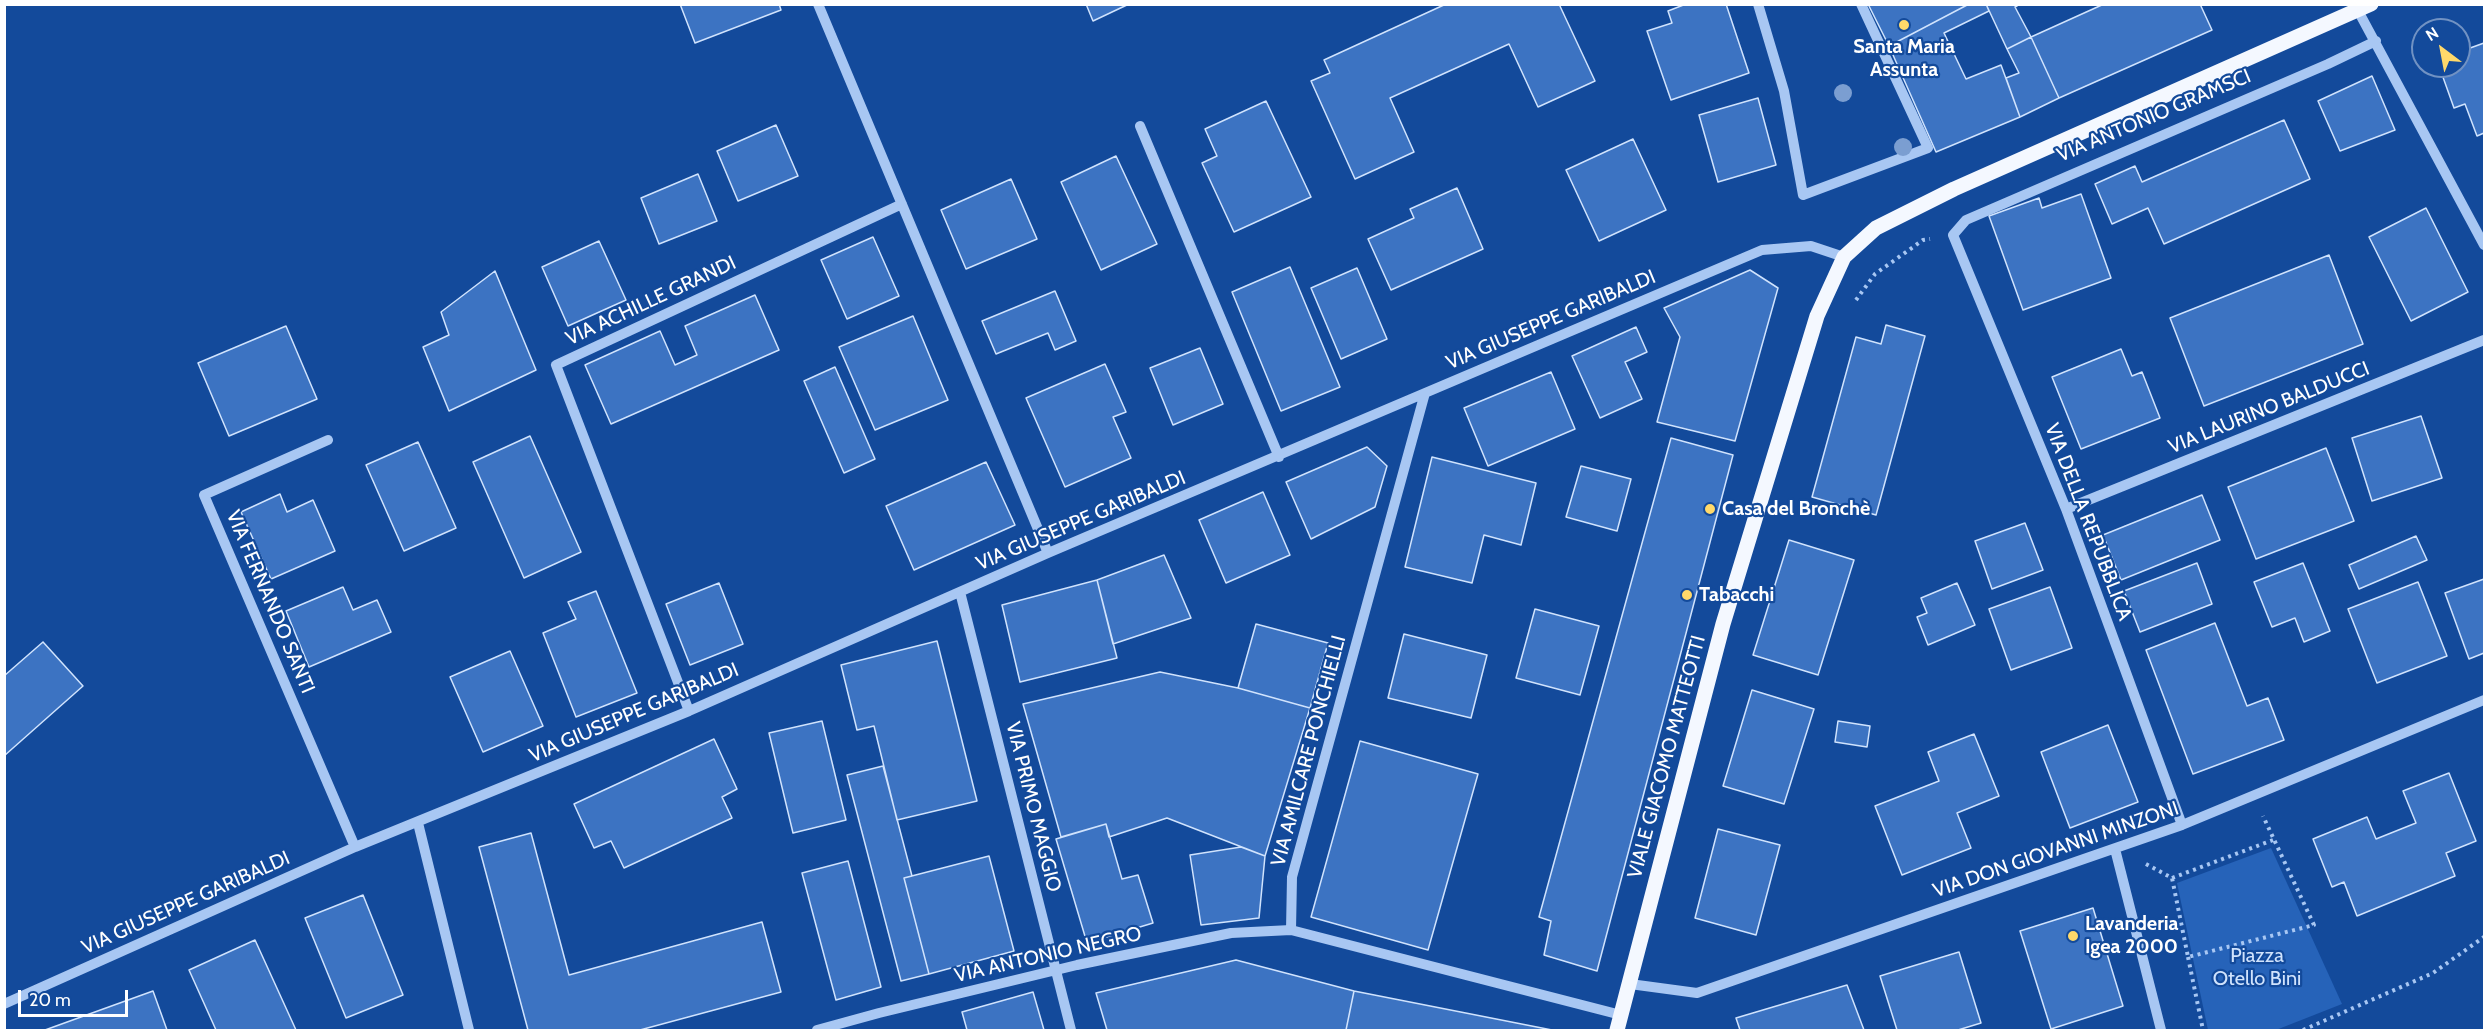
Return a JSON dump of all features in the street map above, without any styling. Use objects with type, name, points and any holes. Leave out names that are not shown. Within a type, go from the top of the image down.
[{"type":"main road","name":"VIA ANTONIO GRAMSCI","points":[[1844,256],[1876,228],[1954,189],[2362,7]]},
{"type":"main road","name":"VIALE GIACOMO MATTEOTTI","points":[[1617,1030],[1723,624],[1816,316],[1844,256]]},
{"type":"street","points":[[818,4],[1048,554]]},
{"type":"street","points":[[1758,4],[1784,91],[1803,195],[1928,148],[1861,4]]},
{"type":"street","points":[[2362,7],[2376,41],[2484,245]]},
{"type":"street","name":"VIA ANTONIO GRAMSCI","points":[[1953,235],[1966,220],[2328,64],[2376,41]]},
{"type":"street","points":[[1140,126],[1279,457]]},
{"type":"street","name":"VIA ACHILLE GRANDI","points":[[689,711],[556,365],[902,204]]},
{"type":"street","name":"VIA DELLA REPUBBLICA","points":[[1953,235],[2066,509],[2182,825]]},
{"type":"street","name":"VIA GIUSEPPE GARIBALDI","points":[[4,1004],[355,847],[689,711],[1048,554],[1762,250],[1811,246],[1844,256]]},
{"type":"street","name":"VIA LAURINO BALDUCCI","points":[[2066,509],[2484,340]]},
{"type":"street","name":"VIA AMILCARE PONCHIELLI","points":[[1291,930],[1292,877],[1425,393]]},
{"type":"street","name":"VIA FERNANDO SANTI","points":[[328,441],[204,495],[355,847]]},
{"type":"street","name":"VIA PRIMO MAGGIO","points":[[960,592],[1071,1030]]},
{"type":"street","name":"VIA DON GIOVANNI MINZONI","points":[[1630,984],[1697,993],[2182,825],[2484,700]]},
{"type":"street","points":[[418,823],[469,1030]]},
{"type":"street","points":[[2115,849],[2161,1030]]},
{"type":"street","points":[[1291,930],[1621,1015]]},
{"type":"street","name":"VIA ANTONIO NEGRO","points":[[817,1030],[1056,970],[1231,933],[1291,930]]},
{"type":"path","points":[[1816,316],[1842,318],[1875,274],[1923,240],[1953,235]]},
{"type":"path","points":[[2188,957],[2314,925],[2273,840],[2255,795]]},
{"type":"path","points":[[2115,849],[2172,878],[2273,840]]},
{"type":"path","points":[[2172,878],[2203,1030]]},
{"type":"path","points":[[2303,1030],[2433,973],[2484,938]]},
{"type":"green space","name":"Piazza Otello Bini","points":[[2271,848],[2342,1004],[2276,1030],[2208,1030],[2177,883]]},
{"type":"building","points":[[680,4],[779,4],[781,10],[695,43]]},
{"type":"building","points":[[1086,4],[1129,4],[1093,21]]},
{"type":"building","points":[[1446,4],[1559,4],[1595,81],[1538,107],[1509,44],[1390,98],[1414,152],[1355,179],[1311,81],[1330,73],[1324,60]]},
{"type":"building","points":[[1686,4],[1726,4],[1749,73],[1671,100],[1647,31],[1672,23],[1668,11]]},
{"type":"building","name":"Santa Maria Assunta","points":[[1868,4],[1969,4],[1889,46]]},
{"type":"building","points":[[1969,4],[1986,4],[1989,11],[1944,33],[1966,79],[2001,65],[2020,117],[1936,152],[1889,46]]},
{"type":"building","points":[[1986,4],[2020,4],[2015,7],[2031,37],[2007,49]]},
{"type":"building","points":[[2104,4],[2200,4],[2212,30],[2059,98],[2031,37]]},
{"type":"building","points":[[2031,37],[2059,98],[2020,117],[2006,78],[2019,73],[2007,49]]},
{"type":"building","points":[[2484,43],[2484,133],[2477,136],[2465,104],[2454,108],[2443,78],[2471,78],[2471,48]]},
{"type":"building","points":[[2372,76],[2395,130],[2340,151],[2318,101]]},
{"type":"building","points":[[1758,98],[1776,165],[1718,182],[1699,115]]},
{"type":"building","points":[[1266,101],[1311,197],[1234,232],[1202,163],[1217,156],[1205,129]]},
{"type":"building","points":[[2284,120],[2310,179],[2164,244],[2148,208],[2112,224],[2095,184],[2135,166],[2142,182]]},
{"type":"building","points":[[776,125],[798,176],[738,201],[717,151]]},
{"type":"building","points":[[1633,139],[1666,210],[1599,241],[1566,170]]},
{"type":"building","points":[[1116,156],[1157,244],[1101,270],[1061,182]]},
{"type":"building","points":[[698,174],[717,221],[659,244],[641,198]]},
{"type":"building","points":[[1011,179],[1037,239],[966,269],[941,210]]},
{"type":"building","points":[[1457,188],[1483,249],[1391,290],[1368,239],[1414,218],[1410,209]]},
{"type":"building","points":[[2081,194],[2111,278],[2023,310],[1989,216],[2039,198],[2042,208]]},
{"type":"building","points":[[2426,208],[2468,292],[2411,321],[2369,237]]},
{"type":"building","points":[[873,237],[899,296],[847,319],[821,260]]},
{"type":"building","points":[[599,241],[626,300],[568,326],[542,267]]},
{"type":"building","points":[[2329,255],[2363,344],[2204,406],[2170,318]]},
{"type":"building","points":[[1290,267],[1340,387],[1281,411],[1232,292]]},
{"type":"building","points":[[1357,268],[1387,339],[1341,359],[1311,288]]},
{"type":"building","points":[[1750,270],[1778,288],[1735,441],[1657,422],[1680,337],[1664,308]]},
{"type":"building","points":[[495,271],[536,370],[449,411],[423,347],[449,335],[441,312]]},
{"type":"building","points":[[1055,291],[1076,341],[1055,350],[1048,333],[996,354],[982,321]]},
{"type":"building","points":[[755,295],[779,350],[611,424],[585,365],[660,331],[675,365],[697,355],[685,326]]},
{"type":"building","points":[[913,316],[948,400],[875,430],[839,347]]},
{"type":"building","points":[[1886,325],[1925,336],[1876,515],[1812,497],[1856,337],[1881,344]]},
{"type":"building","points":[[286,326],[317,399],[229,436],[198,363]]},
{"type":"building","points":[[1636,327],[1647,352],[1625,362],[1642,399],[1600,418],[1572,356]]},
{"type":"building","points":[[1200,348],[1223,404],[1173,425],[1150,368]]},
{"type":"building","points":[[2121,349],[2132,376],[2142,372],[2160,418],[2081,449],[2052,377]]},
{"type":"building","points":[[1105,364],[1126,412],[1113,417],[1131,458],[1065,487],[1026,398]]},
{"type":"building","points":[[835,367],[875,459],[844,473],[804,381]]},
{"type":"building","points":[[1551,372],[1575,429],[1488,466],[1464,408]]},
{"type":"building","points":[[2421,416],[2442,478],[2372,501],[2352,438]]},
{"type":"building","points":[[530,436],[581,552],[524,578],[473,462]]},
{"type":"building","points":[[1671,438],[1733,455],[1597,971],[1544,955],[1551,921],[1539,917]]},
{"type":"building","points":[[418,442],[456,528],[404,551],[366,465]]},
{"type":"building","points":[[1367,447],[1387,466],[1375,507],[1311,539],[1286,482]]},
{"type":"building","points":[[2326,448],[2354,521],[2256,559],[2228,487]]},
{"type":"building","points":[[1432,457],[1536,483],[1521,545],[1484,535],[1472,583],[1405,567]]},
{"type":"building","points":[[986,462],[1015,525],[914,570],[886,506]]},
{"type":"building","points":[[1581,466],[1631,479],[1617,531],[1566,517]]},
{"type":"building","points":[[1263,492],[1290,555],[1226,583],[1199,520]]},
{"type":"building","points":[[280,494],[287,512],[313,500],[335,551],[271,579],[241,512]]},
{"type":"building","points":[[2202,495],[2220,540],[2121,580],[2103,535]]},
{"type":"building","points":[[2025,523],[2043,570],[1992,589],[1975,541]]},
{"type":"building","points":[[2416,536],[2427,560],[2359,589],[2349,565]]},
{"type":"building","points":[[1789,540],[1854,560],[1818,675],[1753,655]]},
{"type":"building","points":[[1164,555],[1191,618],[1113,644],[1097,580]]},
{"type":"building","points":[[2197,563],[2212,604],[2140,632],[2124,591]]},
{"type":"building","points":[[2303,563],[2330,631],[2304,642],[2295,618],[2272,627],[2254,582]]},
{"type":"building","points":[[2484,579],[2484,653],[2469,659],[2445,593]]},
{"type":"building","points":[[1097,580],[1117,658],[1020,682],[1002,605]]},
{"type":"building","points":[[2418,582],[2447,656],[2377,683],[2348,609]]},
{"type":"building","points":[[719,583],[743,644],[690,665],[666,604]]},
{"type":"building","points":[[1957,583],[1975,625],[1928,645],[1917,617],[1927,613],[1921,598]]},
{"type":"building","points":[[343,587],[353,610],[377,600],[391,632],[309,667],[286,611]]},
{"type":"building","points":[[2050,587],[2072,648],[2011,670],[1989,609]]},
{"type":"building","points":[[596,591],[637,693],[576,717],[543,633],[576,619],[568,602]]},
{"type":"building","points":[[1535,609],[1599,626],[1580,695],[1516,678]]},
{"type":"building","points":[[2215,623],[2247,706],[2268,698],[2284,740],[2193,774],[2146,650]]},
{"type":"building","points":[[1256,624],[1328,643],[1310,708],[1238,688]]},
{"type":"building","points":[[1404,634],[1487,655],[1471,718],[1388,698]]},
{"type":"building","points":[[937,641],[977,801],[897,820],[874,726],[857,730],[841,665]]},
{"type":"building","points":[[43,642],[83,686],[4,756],[4,676]]},
{"type":"building","points":[[510,651],[543,726],[483,752],[450,677]]},
{"type":"building","points":[[1160,672],[1238,688],[1310,708],[1265,856],[1167,818],[1109,837],[1106,824],[1061,837],[1023,704]]},
{"type":"building","points":[[1752,690],[1814,709],[1784,804],[1723,786]]},
{"type":"building","points":[[822,721],[846,820],[793,833],[769,733]]},
{"type":"building","points":[[1838,721],[1870,726],[1867,747],[1835,742]]},
{"type":"building","points":[[2108,725],[2138,802],[2070,828],[2041,752]]},
{"type":"building","points":[[1974,734],[1999,796],[1957,813],[1971,848],[1902,875],[1875,806],[1939,781],[1928,752]]},
{"type":"building","points":[[714,739],[737,789],[722,797],[732,818],[624,868],[611,841],[594,848],[574,804]]},
{"type":"building","points":[[1360,741],[1478,774],[1428,950],[1311,917]]},
{"type":"building","points":[[883,766],[912,876],[904,878],[929,974],[901,981],[847,775]]},
{"type":"building","points":[[2449,773],[2476,841],[2446,853],[2455,876],[2357,916],[2344,882],[2332,887],[2313,839],[2367,817],[2376,839],[2416,823],[2403,791]]},
{"type":"building","points":[[1106,824],[1122,879],[1138,875],[1153,923],[1087,943],[1056,839]]},
{"type":"building","points":[[1718,829],[1780,845],[1756,935],[1695,918]]},
{"type":"building","points":[[531,833],[569,975],[762,922],[781,992],[640,1030],[528,1030],[479,847]]},
{"type":"building","points":[[1241,847],[1265,856],[1259,918],[1201,925],[1190,855]]},
{"type":"building","points":[[989,856],[1014,951],[929,974],[904,878]]},
{"type":"building","points":[[848,861],[881,987],[836,1000],[802,873]]},
{"type":"building","points":[[363,895],[403,995],[346,1018],[305,918]]},
{"type":"building","points":[[2093,908],[2123,1006],[2051,1029],[2020,931]]},
{"type":"building","points":[[255,940],[296,1030],[216,1030],[189,970]]},
{"type":"building","points":[[1959,952],[1981,1023],[1958,1030],[1897,1030],[1880,976]]},
{"type":"building","points":[[1236,960],[1354,991],[1346,1030],[1107,1030],[1096,993]]},
{"type":"building","points":[[1847,985],[1864,1030],[1740,1030],[1736,1018]]},
{"type":"building","points":[[153,991],[167,1030],[45,1030]]},
{"type":"building","points":[[1354,991],[1552,1030],[1346,1030]]},
{"type":"building","points":[[1033,992],[1044,1030],[967,1030],[962,1012]]},
{"type":"place","name":"Santa Maria Assunta","points":[[1904,25]]},
{"type":"place","name":"Casa del Bronchè","points":[[1710,509]]},
{"type":"place","name":"Tabacchi","points":[[1687,595]]},
{"type":"place","name":"Lavanderia Igea 2000","points":[[2073,936]]}]
